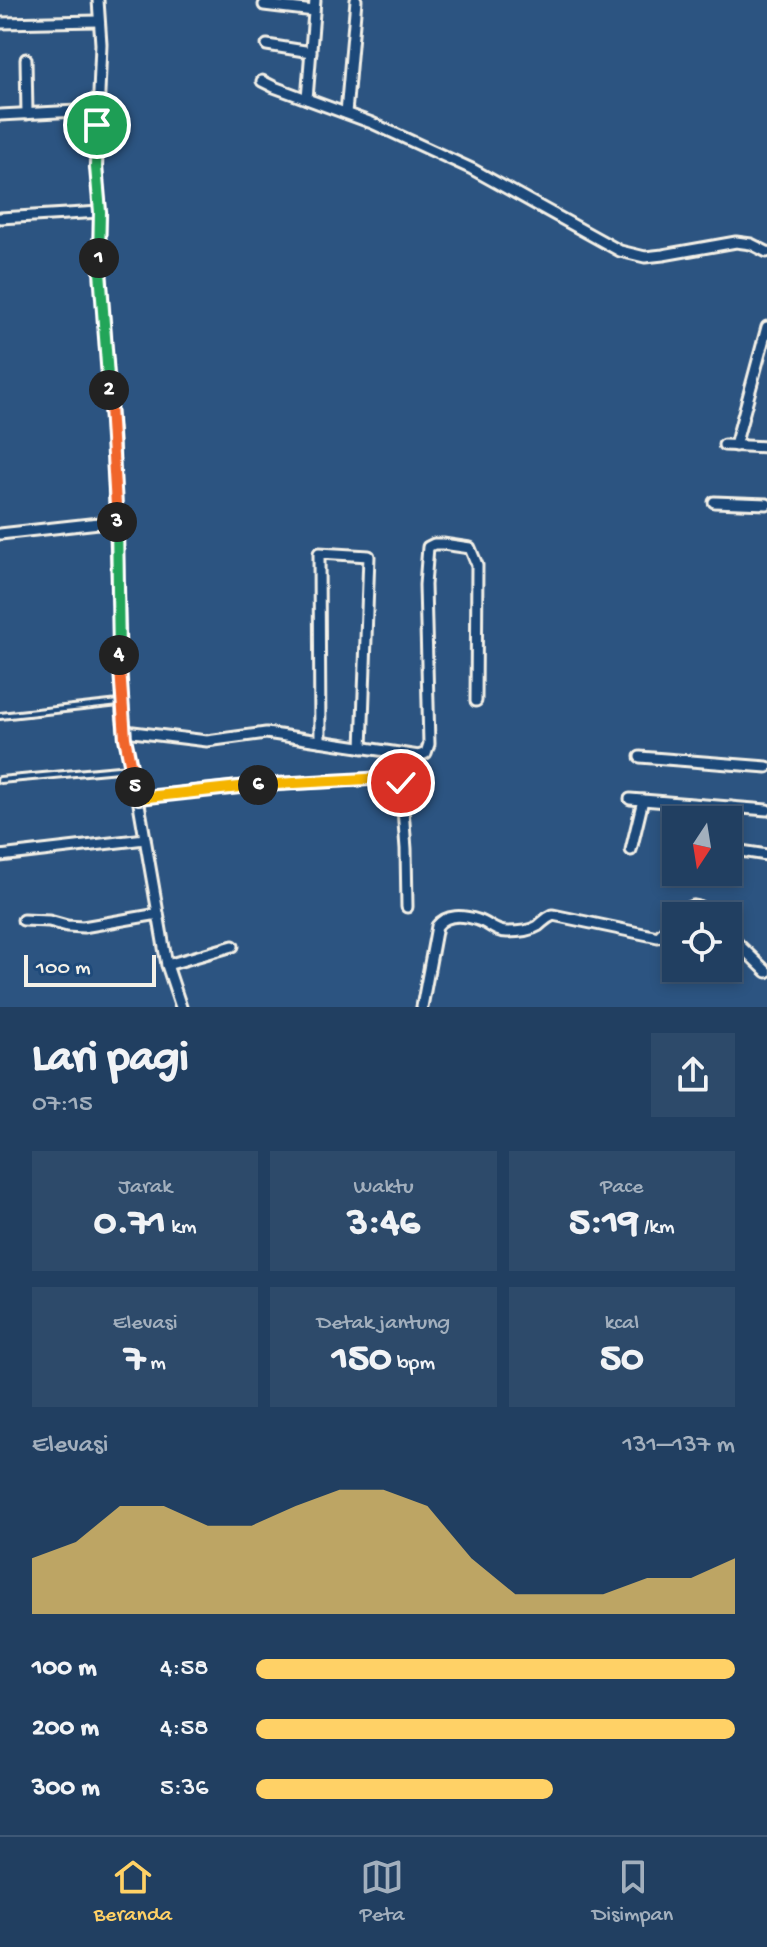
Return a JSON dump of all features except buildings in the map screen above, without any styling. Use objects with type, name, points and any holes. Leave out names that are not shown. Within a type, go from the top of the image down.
[{"type":"street","points":[[98,0],[101,44],[96,167],[117,521],[122,703],[167,965],[181,1007]]},
{"type":"street","points":[[346,113],[356,0]]},
{"type":"street","points":[[264,5],[314,6],[307,99]]},
{"type":"street","points":[[0,23],[98,21]]},
{"type":"street","points":[[267,45],[311,52]]},
{"type":"street","points":[[26,59],[27,114]]},
{"type":"street","points":[[262,81],[402,136],[472,169],[620,251],[645,257],[736,242],[751,244],[767,252]]},
{"type":"street","points":[[0,115],[97,110]]},
{"type":"street","points":[[0,218],[100,212]]},
{"type":"street","points":[[767,327],[729,446],[767,447]]},
{"type":"street","points":[[714,502],[767,504]]},
{"type":"street","points":[[0,533],[117,521]]},
{"type":"street","points":[[125,734],[207,741],[266,733],[419,756],[426,753],[429,744],[425,585],[428,547],[434,544],[470,548],[477,565],[476,701]]},
{"type":"street","points":[[320,741],[319,553],[369,556],[362,748]]},
{"type":"street","points":[[640,757],[767,767]]},
{"type":"street","points":[[138,798],[244,786],[393,778],[401,783],[407,907]]},
{"type":"street","points":[[630,799],[717,806]]},
{"type":"street","points":[[631,850],[643,800]]},
{"type":"street","points":[[742,808],[767,810]]},
{"type":"street","points":[[0,856],[145,839]]},
{"type":"street","points":[[742,851],[767,855]]},
{"type":"street","points":[[23,920],[83,927],[158,914]]},
{"type":"street","points":[[422,1007],[437,926],[442,919],[450,916],[478,920],[504,933],[536,927],[553,915],[658,937],[662,933]]},
{"type":"street","points":[[167,965],[233,946]]},
{"type":"street","points":[[742,948],[767,972]]},
{"type":"lane","points":[[0,716],[122,703]]},
{"type":"lane","points":[[0,780],[131,767]]},
{"type":"route","points":[[97,125],[99,254],[117,521],[119,660],[125,738],[138,798],[244,786],[365,779],[393,778],[401,783]]}]
